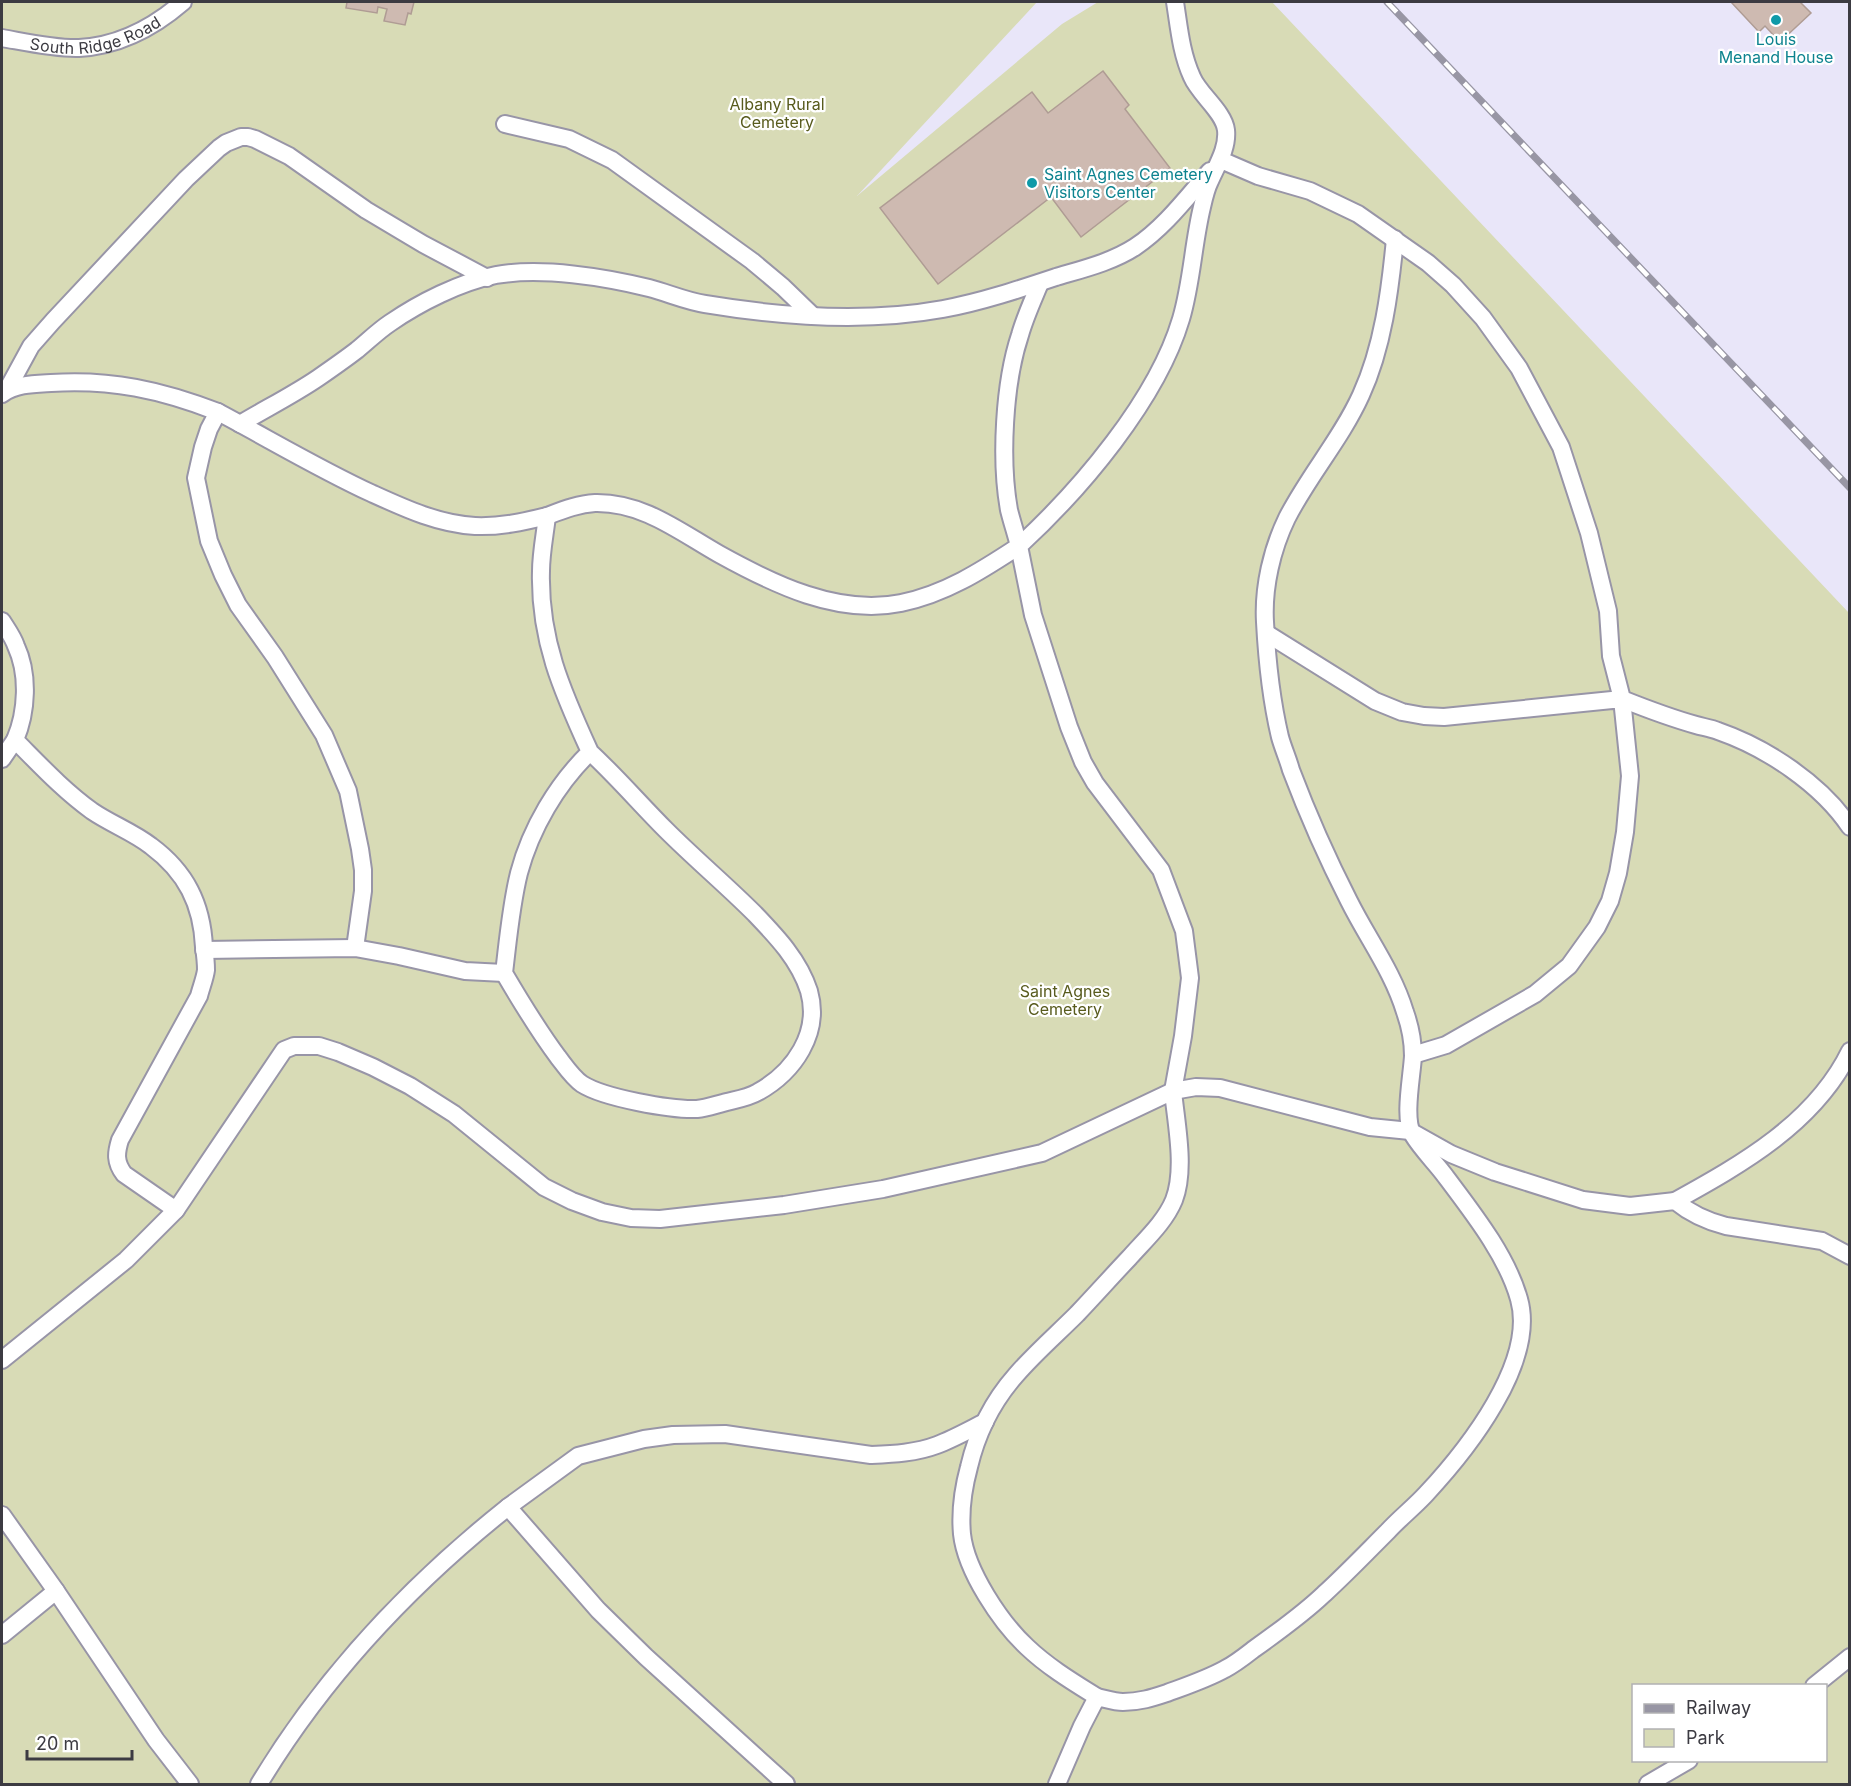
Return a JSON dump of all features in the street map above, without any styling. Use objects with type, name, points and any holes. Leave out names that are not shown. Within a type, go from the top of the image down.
[{"type":"lane","name":"South Ridge Road","points":[[2,38],[78,48],[106,44],[138,32],[183,2]]},
{"type":"lane","points":[[4,392],[32,384],[74,382],[145,388],[182,398],[218,412],[352,484],[422,515],[474,526],[516,524],[573,506],[595,503],[628,507],[668,523],[720,554],[793,590],[844,604],[872,606],[900,603],[926,596],[954,586],[978,573],[1018,546],[1051,516],[1109,447],[1146,392],[1164,360],[1180,322],[1189,289],[1202,206],[1226,140],[1225,124],[1197,88],[1191,75],[1181,42],[1175,2]]},
{"type":"lane","points":[[505,124],[568,139],[612,160],[752,261],[813,316]]},
{"type":"lane","points":[[4,392],[32,345],[52,321],[186,180],[219,148],[241,137],[248,136],[290,156],[366,210],[487,278]]},
{"type":"lane","points":[[1221,159],[1238,169],[1310,191],[1339,204],[1428,263],[1453,285],[1483,318],[1519,368],[1561,447],[1589,533],[1608,611],[1611,656],[1622,699],[1630,776],[1618,873],[1610,902],[1597,927],[1569,966],[1535,994],[1446,1045],[1413,1055]]},
{"type":"lane","points":[[240,424],[315,381],[388,324],[415,308],[445,292],[495,275],[551,273],[595,278],[649,288],[702,304],[813,316],[911,313],[945,308],[1040,283],[1116,258],[1137,246],[1168,219],[1221,159]]},
{"type":"lane","points":[[1040,283],[1019,336],[1011,371],[1006,411],[1005,459],[1009,509],[1033,615],[1069,727],[1083,762],[1095,783],[1161,870],[1184,931],[1190,978],[1173,1091],[1179,1155],[1178,1186],[1174,1200],[1166,1214],[1078,1313],[1016,1375],[1000,1396],[974,1445],[962,1502],[962,1536],[976,1580],[996,1610],[1026,1647],[1062,1675],[1097,1697],[1120,1702],[1144,1701],[1225,1669],[1277,1633],[1324,1595],[1425,1495],[1483,1424],[1514,1364],[1522,1337],[1523,1321],[1520,1302],[1512,1279],[1484,1229],[1410,1131],[1409,1093],[1413,1055],[1406,1014],[1381,957],[1323,850],[1280,739],[1273,700],[1264,616],[1268,579],[1278,539],[1287,517],[1348,420],[1362,392],[1375,357],[1391,286],[1395,239]]},
{"type":"lane","points":[[218,412],[209,429],[196,478],[209,541],[238,605],[275,657],[324,735],[348,791],[363,870],[363,891],[355,948]]},
{"type":"lane","points":[[547,516],[541,570],[542,606],[548,647],[566,698],[590,752],[664,828],[724,882],[784,944],[802,974],[809,992],[812,1013],[805,1043],[794,1062],[757,1093],[699,1109],[684,1109],[648,1104],[582,1084],[565,1067],[544,1039],[504,973],[519,873],[531,839],[562,783],[590,752]]},
{"type":"lane","points":[[2,621],[17,646],[24,682],[23,717],[15,740],[2,759]]},
{"type":"lane","points":[[1266,633],[1375,701],[1402,712],[1444,717],[1622,699],[1718,731],[1771,756],[1795,772],[1834,805],[1850,827]]},
{"type":"lane","points":[[15,740],[54,780],[78,800],[95,813],[151,846],[165,858],[193,894],[203,926],[206,971],[199,996],[120,1140],[116,1156],[124,1174],[176,1210]]},
{"type":"lane","points":[[204,950],[355,948],[465,971],[504,973]]},
{"type":"lane","points":[[2,1360],[126,1260],[176,1210],[284,1050],[294,1046],[319,1047],[338,1052],[410,1086],[454,1114],[544,1187],[572,1201],[602,1212],[631,1218],[660,1219],[784,1205],[883,1189],[1042,1154],[1173,1091],[1196,1087],[1220,1088],[1370,1127],[1410,1131],[1451,1154],[1495,1172],[1583,1200],[1630,1206],[1675,1201],[1763,1148],[1791,1125],[1827,1089],[1850,1051]]},
{"type":"lane","points":[[1675,1201],[1696,1216],[1711,1222],[1822,1241],[1850,1256]]},
{"type":"lane","points":[[259,1785],[301,1720],[338,1672],[417,1585],[508,1507],[578,1456],[644,1439],[673,1435],[725,1434],[871,1455],[890,1454],[937,1445],[985,1422]]},
{"type":"lane","points":[[508,1507],[598,1610],[786,1785]]},
{"type":"lane","points":[[2,1515],[156,1740],[190,1785]]},
{"type":"lane","points":[[2,1635],[56,1591]]},
{"type":"lane","points":[[1816,1684],[1850,1657]]},
{"type":"lane","points":[[1057,1785],[1097,1697]]},
{"type":"lane","points":[[1648,1785],[1687,1762]]},
{"type":"green space","name":"Saint Agnes Cemetery","points":[[2,2],[1037,2],[857,196],[1062,24],[1098,2],[1272,2],[1849,613],[1849,1784],[2,1784]]},
{"type":"building","points":[[347,2],[414,2],[405,25],[384,21],[387,9],[378,7],[377,13],[346,8]]},
{"type":"building","name":"Louis Menand House","points":[[1731,2],[1800,2],[1811,13],[1780,42],[1765,26],[1759,32]]},
{"type":"building","name":"Saint Agnes Cemetery Visitors Center","points":[[1103,71],[1129,105],[1125,109],[1170,168],[1081,237],[1051,197],[938,284],[880,208],[1032,92],[1048,113]]},
{"type":"railway","points":[[1387,2],[1850,488]]},
{"type":"place","name":"Louis Menand House","points":[[1776,20]]},
{"type":"place","name":"Saint Agnes Cemetery Visitors Center","points":[[1032,183]]},
{"type":"park label","name":"Albany Rural Cemetery","points":[[777,113]]}]
